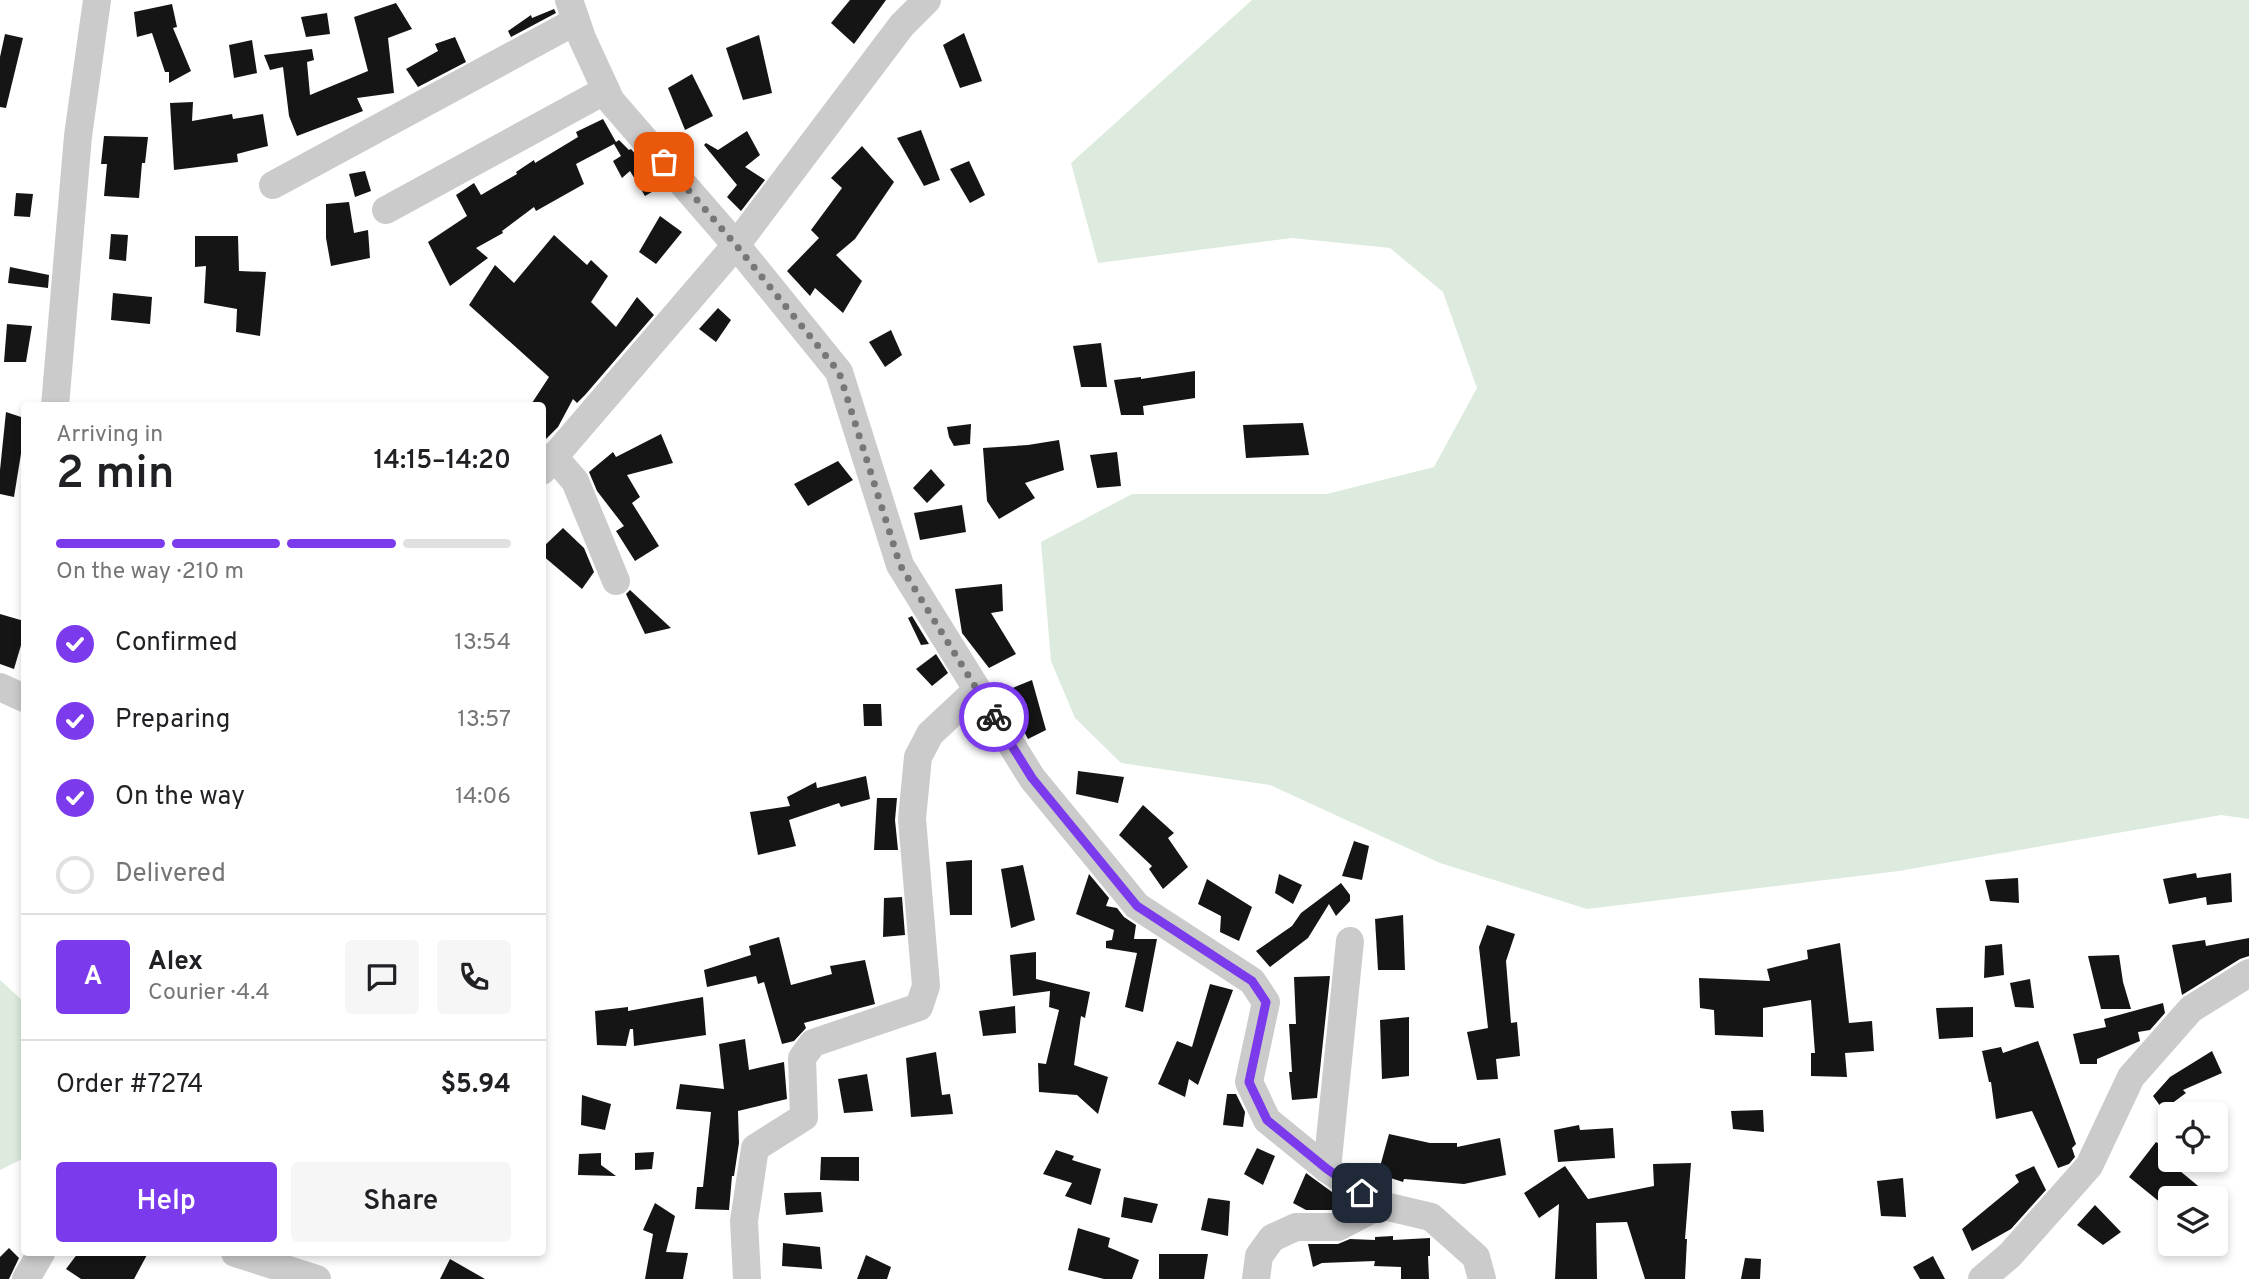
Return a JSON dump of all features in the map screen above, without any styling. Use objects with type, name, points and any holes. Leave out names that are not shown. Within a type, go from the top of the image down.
[{"type":"street","points":[[55,402],[78,136],[97,0]]},
{"type":"street","points":[[616,581],[575,481],[548,463],[736,245],[902,26],[927,0]]},
{"type":"street","points":[[274,185],[573,10],[611,101],[736,245],[839,372],[900,565],[1032,778],[1137,906],[1252,981],[1266,1002],[1249,1082],[1267,1120],[1327,1169],[1380,1205],[1431,1217],[1476,1257],[1482,1279]]},
{"type":"street","points":[[386,210],[606,90]]},
{"type":"street","points":[[0,688],[21,697]]},
{"type":"street","points":[[747,1279],[744,1221],[755,1148],[804,1117],[802,1058],[813,1043],[919,1007],[926,986],[912,819],[918,757],[930,734],[977,690]]},
{"type":"street","points":[[1327,1169],[1350,941]]},
{"type":"street","points":[[1982,1279],[2010,1255],[2089,1166],[2131,1077],[2191,1009],[2249,972]]},
{"type":"street","points":[[1256,1279],[1259,1256],[1272,1238],[1296,1227],[1338,1227],[1380,1205]]},
{"type":"street","points":[[26,1279],[39,1256]]},
{"type":"street","points":[[244,1256],[317,1279]]},
{"type":"green space","points":[[1252,0],[2249,0],[2249,819],[2221,815],[1899,871],[1587,909],[1440,863],[1270,785],[1121,763],[1075,718],[1051,661],[1041,542],[1132,494],[1327,494],[1434,467],[1477,388],[1443,292],[1390,248],[1292,238],[1098,263],[1071,163]]},
{"type":"green space","points":[[0,980],[21,999],[21,1160],[0,1170]]},
{"type":"building","points":[[850,0],[886,0],[854,44],[831,23]]},
{"type":"building","points":[[396,3],[412,29],[388,38],[394,93],[357,98],[363,111],[297,136],[289,116],[283,67],[270,70],[264,55],[312,49],[314,60],[307,62],[310,95],[368,71],[354,17]]},
{"type":"building","points":[[172,4],[177,27],[173,28],[191,71],[169,83],[169,72],[165,72],[152,33],[137,37],[134,12]]},
{"type":"building","points":[[554,9],[556,13],[511,37],[508,31],[531,15],[532,18]]},
{"type":"building","points":[[327,13],[330,34],[306,37],[301,17]]},
{"type":"building","points":[[964,33],[982,81],[960,88],[943,45]]},
{"type":"building","points":[[5,34],[23,38],[6,108],[0,107],[0,57]]},
{"type":"building","points":[[759,35],[772,93],[743,100],[726,48]]},
{"type":"building","points":[[455,37],[466,62],[418,87],[406,69],[438,51],[435,44]]},
{"type":"building","points":[[252,40],[257,73],[234,78],[229,45]]},
{"type":"building","points":[[692,74],[713,116],[685,130],[668,88]]},
{"type":"building","points":[[193,102],[192,121],[232,114],[233,119],[263,114],[268,146],[237,154],[238,162],[174,170],[170,103]]},
{"type":"building","points":[[603,119],[616,142],[619,140],[631,149],[662,186],[645,196],[630,171],[622,178],[613,161],[621,156],[614,144],[576,164],[584,184],[536,211],[534,207],[502,231],[503,233],[476,248],[488,258],[450,286],[428,242],[467,216],[456,195],[474,183],[481,195],[517,174],[516,172],[534,160],[535,163],[578,137],[576,132]]},
{"type":"building","points":[[921,130],[940,180],[924,186],[897,138]]},
{"type":"building","points":[[747,131],[760,155],[745,167],[765,180],[741,211],[727,197],[737,185],[704,145],[706,143],[718,150]]},
{"type":"building","points":[[104,136],[148,137],[145,163],[142,163],[139,198],[104,196],[107,164],[101,164]]},
{"type":"building","points":[[862,146],[894,182],[855,239],[836,255],[862,281],[843,313],[815,288],[810,296],[787,271],[819,238],[811,230],[842,188],[831,178]]},
{"type":"building","points":[[969,161],[985,195],[970,203],[950,169]]},
{"type":"building","points":[[365,171],[371,191],[355,197],[349,174]]},
{"type":"building","points":[[16,193],[33,194],[30,217],[14,216]]},
{"type":"building","points":[[349,202],[354,233],[368,230],[370,258],[331,266],[326,238],[326,204]]},
{"type":"building","points":[[660,216],[682,232],[656,264],[639,252]]},
{"type":"building","points":[[111,234],[128,235],[126,261],[109,259]]},
{"type":"building","points":[[554,235],[587,265],[591,260],[608,276],[591,302],[616,327],[637,297],[654,315],[585,395],[577,403],[573,399],[558,427],[546,439],[546,402],[533,402],[549,377],[469,305],[495,265],[514,283]]},
{"type":"building","points":[[195,236],[238,236],[239,271],[266,272],[260,336],[236,332],[237,309],[204,303],[206,266],[195,267]]},
{"type":"building","points":[[10,267],[49,275],[48,288],[8,283]]},
{"type":"building","points":[[113,293],[152,297],[150,324],[111,320]]},
{"type":"building","points":[[718,308],[731,320],[716,342],[699,329]]},
{"type":"building","points":[[7,324],[32,326],[26,362],[4,362]]},
{"type":"building","points":[[891,330],[902,355],[885,367],[869,342]]},
{"type":"building","points":[[1101,343],[1107,387],[1081,387],[1073,346]]},
{"type":"building","points":[[1195,371],[1195,398],[1143,406],[1144,415],[1121,415],[1114,380]]},
{"type":"building","points":[[6,412],[21,417],[21,454],[14,497],[0,494]]},
{"type":"building","points":[[1303,423],[1309,455],[1246,458],[1243,425]]},
{"type":"building","points":[[971,424],[970,444],[954,446],[947,427]]},
{"type":"building","points":[[661,434],[673,463],[627,475],[640,497],[632,503],[659,546],[635,561],[616,531],[624,526],[597,491],[589,472],[613,452],[616,457]]},
{"type":"building","points":[[1059,440],[1064,470],[1025,483],[1035,498],[999,519],[987,501],[983,448]]},
{"type":"building","points":[[1117,452],[1121,486],[1097,488],[1090,455]]},
{"type":"building","points":[[838,461],[853,480],[808,506],[794,484]]},
{"type":"building","points":[[931,469],[945,485],[927,503],[913,488]]},
{"type":"building","points":[[962,505],[966,532],[920,540],[914,513]]},
{"type":"building","points":[[563,528],[584,548],[594,572],[582,589],[546,558],[546,544]]},
{"type":"building","points":[[1002,584],[1003,611],[991,613],[1016,654],[989,668],[962,633],[955,589]]},
{"type":"building","points":[[630,590],[671,628],[645,634],[626,594]]},
{"type":"building","points":[[0,614],[21,620],[21,645],[14,669],[0,664]]},
{"type":"building","points":[[912,616],[929,644],[921,645],[908,618]]},
{"type":"building","points":[[936,654],[948,673],[932,686],[916,669]]},
{"type":"building","points":[[1032,680],[1046,730],[1028,739],[1003,692]]},
{"type":"building","points":[[863,704],[881,704],[882,726],[864,726]]},
{"type":"building","points":[[1078,771],[1124,777],[1118,803],[1076,794]]},
{"type":"building","points":[[866,776],[870,799],[841,807],[839,803],[789,820],[796,846],[758,855],[750,812],[790,806],[787,797],[816,782],[817,788]]},
{"type":"building","points":[[877,798],[897,798],[895,820],[898,850],[874,850]]},
{"type":"building","points":[[1143,805],[1174,833],[1168,838],[1188,867],[1163,889],[1149,869],[1152,866],[1119,835]]},
{"type":"building","points":[[1354,841],[1369,846],[1362,880],[1342,876]]},
{"type":"building","points":[[972,860],[972,915],[950,915],[946,862]]},
{"type":"building","points":[[1023,865],[1035,920],[1011,928],[1001,869]]},
{"type":"building","points":[[2196,873],[2197,878],[2231,873],[2232,902],[2207,905],[2206,897],[2169,904],[2163,879]]},
{"type":"building","points":[[1089,874],[1109,898],[1106,906],[1117,908],[1136,925],[1134,939],[1157,939],[1143,1012],[1125,1007],[1137,953],[1106,948],[1106,941],[1112,940],[1114,930],[1076,914]]},
{"type":"building","points":[[1279,874],[1302,885],[1293,904],[1275,893]]},
{"type":"building","points":[[2018,878],[2019,903],[1990,901],[1985,880]]},
{"type":"building","points":[[1207,879],[1252,907],[1239,941],[1220,932],[1221,916],[1198,904]]},
{"type":"building","points":[[1341,883],[1350,895],[1350,901],[1336,916],[1329,904],[1308,938],[1270,967],[1256,951],[1292,926],[1301,913]]},
{"type":"building","points":[[902,897],[905,935],[883,937],[884,898]]},
{"type":"building","points":[[1403,915],[1405,970],[1378,970],[1375,919]]},
{"type":"building","points":[[1487,925],[1515,934],[1506,961],[1511,1023],[1517,1022],[1520,1056],[1496,1059],[1498,1079],[1477,1080],[1467,1032],[1488,1028],[1479,947]]},
{"type":"building","points":[[779,937],[791,985],[832,974],[830,966],[865,960],[875,1004],[804,1023],[806,1028],[794,1041],[782,1044],[764,982],[758,984],[756,976],[707,987],[704,970],[751,955],[749,946]]},
{"type":"building","points":[[2249,938],[2249,956],[2182,995],[2172,945],[2205,940],[2206,946]]},
{"type":"building","points":[[1840,943],[1849,1023],[1872,1021],[1874,1051],[1845,1053],[1847,1077],[1811,1076],[1811,1053],[1815,1053],[1811,1000],[1763,1008],[1763,1037],[1715,1035],[1714,1010],[1700,1008],[1699,978],[1770,981],[1767,969],[1808,959],[1807,950]]},
{"type":"building","points":[[2002,944],[2004,975],[1984,978],[1985,946]]},
{"type":"building","points":[[1036,952],[1036,979],[1090,992],[1085,1018],[1081,1016],[1074,1065],[1108,1077],[1098,1114],[1077,1095],[1039,1092],[1038,1063],[1046,1064],[1059,1010],[1049,1007],[1050,991],[1013,996],[1010,955]]},
{"type":"building","points":[[2119,955],[2131,1009],[2101,1009],[2088,956]]},
{"type":"building","points":[[1330,976],[1317,1098],[1292,1100],[1289,1024],[1296,1024],[1294,977]]},
{"type":"building","points":[[2030,979],[2034,1008],[2015,1007],[2010,983]]},
{"type":"building","points":[[1210,984],[1233,990],[1198,1085],[1189,1079],[1185,1097],[1158,1084],[1177,1041],[1192,1047]]},
{"type":"building","points":[[703,997],[706,1035],[634,1046],[633,1029],[630,1029],[626,1046],[597,1045],[595,1011],[628,1007],[628,1011]]},
{"type":"building","points":[[2163,1003],[2165,1013],[2150,1030],[2138,1032],[2140,1041],[2097,1059],[2097,1064],[2080,1064],[2073,1034],[2106,1027],[2104,1019]]},
{"type":"building","points":[[1015,1006],[1016,1033],[983,1036],[979,1011]]},
{"type":"building","points":[[1973,1007],[1973,1037],[1939,1039],[1936,1008]]},
{"type":"building","points":[[1409,1017],[1409,1076],[1382,1079],[1380,1020]]},
{"type":"building","points":[[745,1039],[749,1070],[784,1062],[787,1099],[738,1111],[739,1143],[729,1210],[695,1209],[697,1187],[703,1187],[711,1112],[676,1109],[680,1084],[724,1089],[719,1044]]},
{"type":"building","points":[[2038,1041],[2076,1144],[2072,1148],[2075,1157],[2069,1164],[2058,1168],[2032,1111],[1996,1119],[1991,1082],[1982,1051],[2001,1047],[2003,1053]]},
{"type":"building","points":[[2212,1051],[2222,1073],[2183,1090],[2186,1093],[2174,1102],[2158,1103],[2153,1096],[2170,1077]]},
{"type":"building","points":[[936,1052],[942,1095],[950,1094],[953,1114],[911,1117],[906,1058]]},
{"type":"building","points":[[867,1074],[873,1111],[844,1113],[838,1079]]},
{"type":"building","points":[[1227,1094],[1236,1094],[1245,1112],[1243,1127],[1223,1125]]},
{"type":"building","points":[[582,1095],[611,1104],[605,1130],[581,1125]]},
{"type":"building","points":[[1763,1110],[1764,1132],[1733,1129],[1731,1111]]},
{"type":"building","points":[[1579,1125],[1580,1130],[1613,1128],[1615,1158],[1558,1162],[1554,1130]]},
{"type":"building","points":[[1389,1134],[1430,1143],[1457,1143],[1457,1147],[1500,1138],[1506,1175],[1464,1184],[1404,1179],[1403,1182],[1378,1174]]},
{"type":"building","points":[[2156,1142],[2158,1172],[2181,1172],[2198,1186],[2158,1186],[2158,1201],[2129,1177]]},
{"type":"building","points":[[1257,1148],[1275,1156],[1263,1185],[1244,1174]]},
{"type":"building","points":[[1056,1150],[1074,1156],[1072,1160],[1101,1169],[1091,1205],[1065,1196],[1072,1183],[1043,1174]]},
{"type":"building","points":[[654,1152],[652,1169],[635,1170],[635,1153]]},
{"type":"building","points":[[601,1153],[601,1165],[616,1176],[578,1175],[579,1154]]},
{"type":"building","points":[[821,1157],[859,1157],[859,1181],[820,1180]]},
{"type":"building","points":[[1691,1163],[1685,1279],[1645,1279],[1627,1222],[1596,1223],[1597,1279],[1555,1279],[1559,1204],[1539,1218],[1524,1193],[1565,1166],[1588,1199],[1654,1186],[1653,1164]]},
{"type":"building","points":[[2034,1166],[2046,1190],[2011,1229],[1972,1251],[1962,1229],[2019,1182],[2015,1175]]},
{"type":"building","points":[[1306,1173],[1347,1204],[1334,1210],[1306,1210],[1293,1203]]},
{"type":"building","points":[[1903,1178],[1906,1217],[1881,1216],[1877,1181]]},
{"type":"building","points":[[821,1192],[823,1212],[786,1215],[784,1193]]},
{"type":"building","points":[[1124,1197],[1158,1204],[1152,1223],[1121,1217]]},
{"type":"building","points":[[1208,1198],[1230,1201],[1228,1236],[1201,1230]]},
{"type":"building","points":[[655,1203],[675,1216],[666,1252],[688,1253],[683,1279],[645,1279],[653,1234],[643,1230]]},
{"type":"building","points":[[2095,1205],[2121,1232],[2103,1245],[2077,1225]]},
{"type":"building","points":[[1078,1228],[1110,1238],[1108,1247],[1139,1260],[1132,1279],[1104,1279],[1068,1270]]},
{"type":"building","points":[[1393,1236],[1393,1240],[1430,1238],[1429,1279],[1401,1279],[1401,1267],[1374,1266],[1375,1261],[1322,1263],[1313,1267],[1308,1244],[1338,1244],[1350,1239],[1375,1240],[1375,1237]]},
{"type":"building","points":[[783,1243],[820,1247],[822,1269],[782,1266]]},
{"type":"building","points":[[9,1248],[19,1258],[9,1279],[0,1279],[0,1257]]},
{"type":"building","points":[[1159,1254],[1208,1254],[1204,1279],[1159,1279]]},
{"type":"building","points":[[866,1255],[891,1267],[887,1279],[857,1279]]},
{"type":"building","points":[[76,1256],[146,1256],[134,1279],[81,1279],[66,1269]]},
{"type":"building","points":[[1933,1256],[1945,1279],[1920,1279],[1913,1267]]},
{"type":"building","points":[[1745,1258],[1761,1259],[1760,1279],[1741,1279]]},
{"type":"building","points":[[450,1259],[485,1279],[440,1279]]},
{"type":"way so far","points":[[664,162],[736,245],[839,372],[900,565],[994,717]]},
{"type":"route","points":[[994,717],[1032,778],[1137,906],[1252,981],[1266,1002],[1249,1082],[1267,1120],[1327,1169],[1362,1193]]}]
